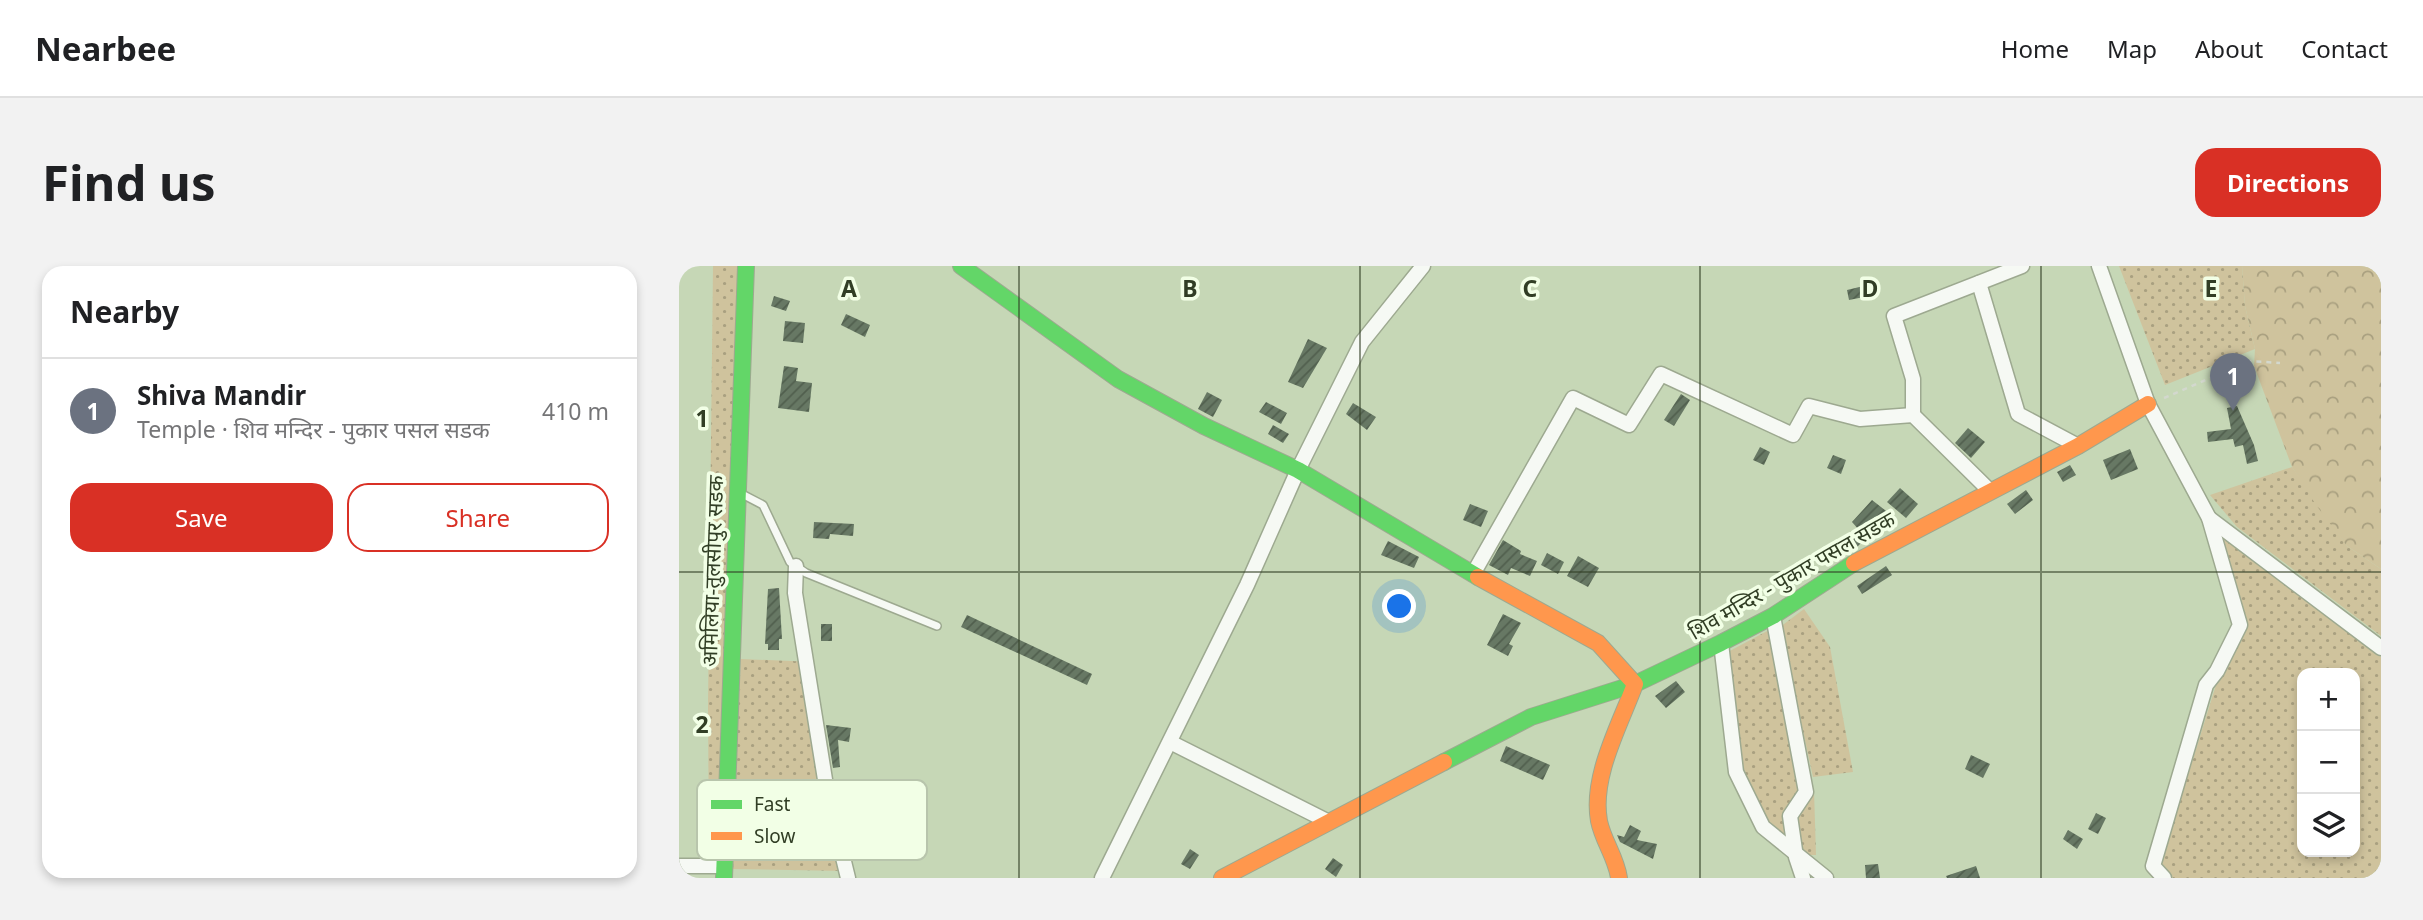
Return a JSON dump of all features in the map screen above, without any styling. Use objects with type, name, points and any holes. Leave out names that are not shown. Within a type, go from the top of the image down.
[{"type":"street","name":"अमिलिया-तुलसीपुर सडक","points":[[728,780],[746,266]]},
{"type":"street","points":[[961,266],[1118,379],[1204,426],[1298,470],[1473,574],[1598,643],[1635,684],[1607,761],[1597,803],[1599,822],[1619,878]]},
{"type":"street","points":[[1102,878],[1247,584],[1298,470],[1362,342],[1423,266]]},
{"type":"street","points":[[1990,491],[1913,415],[1913,379],[1894,316],[2022,266]]},
{"type":"street","points":[[2099,266],[2148,404],[2209,518],[2240,625],[2217,671],[2206,685],[2150,872],[2164,878]]},
{"type":"street","points":[[1979,283],[2018,414],[2078,446]]},
{"type":"street","points":[[1473,574],[1573,398],[1629,425],[1661,374],[1793,435],[1809,405],[1860,419],[1913,415]]},
{"type":"street","name":"शिव मन्दिर - पुकार पसल सडक","points":[[1222,878],[1531,717],[1635,684],[1721,643],[1773,616],[1872,552],[2078,446],[2148,404]]},
{"type":"street","points":[[2209,518],[2381,648]]},
{"type":"street","points":[[796,566],[795,593],[825,780]]},
{"type":"street","points":[[1773,616],[1806,792],[1790,816],[1796,857],[1803,878]]},
{"type":"street","points":[[1721,643],[1736,772],[1763,827],[1796,857],[1826,878]]},
{"type":"street","points":[[1170,742],[1329,822]]},
{"type":"street","points":[[844,860],[848,878]]},
{"type":"street","points":[[679,866],[725,872]]},
{"type":"lane","points":[[736,491],[763,505],[790,562],[937,626]]},
{"type":"path","points":[[2148,404],[2250,361],[2280,363]]},
{"type":"green space","points":[[713,266],[738,266],[720,780],[708,780]]},
{"type":"green space","points":[[2119,266],[2242,266],[2245,306],[2255,349],[2165,385]]},
{"type":"green space","points":[[2242,266],[2381,266],[2381,569],[2347,546],[2292,467],[2254,366],[2255,349],[2245,306]]},
{"type":"green space","points":[[2292,467],[2347,546],[2381,569],[2381,636],[2237,527],[2210,495]]},
{"type":"green space","points":[[2221,537],[2381,657],[2381,878],[2173,878],[2161,862],[2216,685],[2246,626]]},
{"type":"green space","points":[[1804,609],[1830,647],[1853,772],[1813,777],[1780,627]]},
{"type":"green space","points":[[1771,629],[1801,787],[1784,810],[1788,841],[1767,825],[1742,772],[1726,653]]},
{"type":"green space","points":[[741,659],[814,662],[814,761],[819,780],[735,780]]},
{"type":"green space","points":[[1814,791],[1816,855],[1803,855],[1795,819]]},
{"type":"green space","points":[[731,860],[841,860],[844,871],[731,869]]},
{"type":"building","points":[[1876,283],[1879,294],[1849,300],[1847,290]]},
{"type":"building","points":[[774,296],[790,301],[786,311],[771,306]]},
{"type":"building","points":[[846,314],[870,325],[865,337],[841,325]]},
{"type":"building","points":[[785,321],[805,323],[803,343],[783,341]]},
{"type":"building","points":[[1308,339],[1327,348],[1303,388],[1288,382]]},
{"type":"building","points":[[784,366],[798,368],[796,381],[812,383],[809,412],[778,408]]},
{"type":"building","points":[[1207,392],[1222,400],[1213,417],[1198,409]]},
{"type":"building","points":[[1681,394],[1690,400],[1674,426],[1664,420]]},
{"type":"building","points":[[1266,402],[1287,413],[1281,424],[1259,412]]},
{"type":"building","points":[[1353,403],[1376,417],[1367,430],[1346,414]]},
{"type":"building","points":[[2237,406],[2258,461],[2247,464],[2243,445],[2235,447],[2233,439],[2208,442],[2207,432],[2231,429],[2227,408]]},
{"type":"building","points":[[1273,425],[1289,434],[1283,443],[1268,434]]},
{"type":"building","points":[[1968,428],[1985,442],[1971,458],[1955,443]]},
{"type":"building","points":[[1760,447],[1770,452],[1764,465],[1753,460]]},
{"type":"building","points":[[2130,449],[2138,469],[2111,480],[2103,460]]},
{"type":"building","points":[[1833,455],[1846,460],[1841,474],[1827,468]]},
{"type":"building","points":[[2070,465],[2076,475],[2063,482],[2057,472]]},
{"type":"building","points":[[1900,488],[1918,504],[1906,518],[1887,502]]},
{"type":"building","points":[[2026,490],[2033,500],[2015,514],[2007,504]]},
{"type":"building","points":[[1872,500],[1890,514],[1857,547],[1850,539],[1859,530],[1852,522]]},
{"type":"building","points":[[1470,504],[1488,511],[1481,527],[1463,520]]},
{"type":"building","points":[[814,522],[854,524],[853,536],[830,534],[829,539],[813,538]]},
{"type":"building","points":[[1503,540],[1521,551],[1520,554],[1537,561],[1530,576],[1511,568],[1508,575],[1489,565]]},
{"type":"building","points":[[1388,541],[1419,557],[1414,568],[1381,555]]},
{"type":"building","points":[[1547,553],[1564,562],[1558,574],[1541,565]]},
{"type":"building","points":[[1578,556],[1599,568],[1588,587],[1567,576]]},
{"type":"building","points":[[1886,566],[1892,575],[1862,594],[1857,586]]},
{"type":"building","points":[[779,588],[782,639],[779,639],[779,650],[768,650],[768,644],[765,644],[768,589]]},
{"type":"building","points":[[1503,614],[1521,623],[1509,644],[1513,646],[1508,656],[1487,645]]},
{"type":"building","points":[[967,615],[1092,674],[1087,685],[961,627]]},
{"type":"building","points":[[821,624],[832,624],[832,641],[821,641]]},
{"type":"building","points":[[1676,681],[1685,692],[1666,708],[1655,696]]},
{"type":"building","points":[[826,725],[851,728],[849,742],[838,740],[840,767],[833,768]]},
{"type":"building","points":[[1506,746],[1550,765],[1543,780],[1500,761]]},
{"type":"building","points":[[1971,755],[1990,764],[1983,778],[1965,769]]},
{"type":"building","points":[[2096,813],[2106,818],[2098,834],[2088,829]]},
{"type":"building","points":[[1630,825],[1641,831],[1637,840],[1657,844],[1653,859],[1620,842],[1617,835],[1624,837]]},
{"type":"building","points":[[2068,830],[2083,839],[2077,849],[2063,839]]},
{"type":"building","points":[[1190,849],[1199,855],[1190,869],[1181,864]]},
{"type":"building","points":[[1333,858],[1343,865],[1336,877],[1325,869]]},
{"type":"building","points":[[1878,864],[1880,878],[1866,878],[1865,865]]},
{"type":"building","points":[[1976,866],[1980,878],[1946,876]]},
{"type":"traffic: fast","points":[[728,780],[746,266]]},
{"type":"traffic: fast","points":[[961,266],[1118,379],[1204,426],[1298,470],[1478,577]]},
{"type":"traffic: fast","points":[[1444,762],[1531,717],[1635,684],[1721,643],[1773,616],[1854,563]]},
{"type":"traffic: fast","points":[[724,878],[725,860]]},
{"type":"traffic: slow","points":[[1854,563],[2078,446],[2148,404]]},
{"type":"traffic: slow","points":[[1478,577],[1598,643],[1635,684],[1608,751],[1599,786],[1599,821],[1619,878]]},
{"type":"traffic: slow","points":[[1222,878],[1444,762]]},
{"type":"place","name":"Shiva Mandir","points":[[2233,411]]}]
